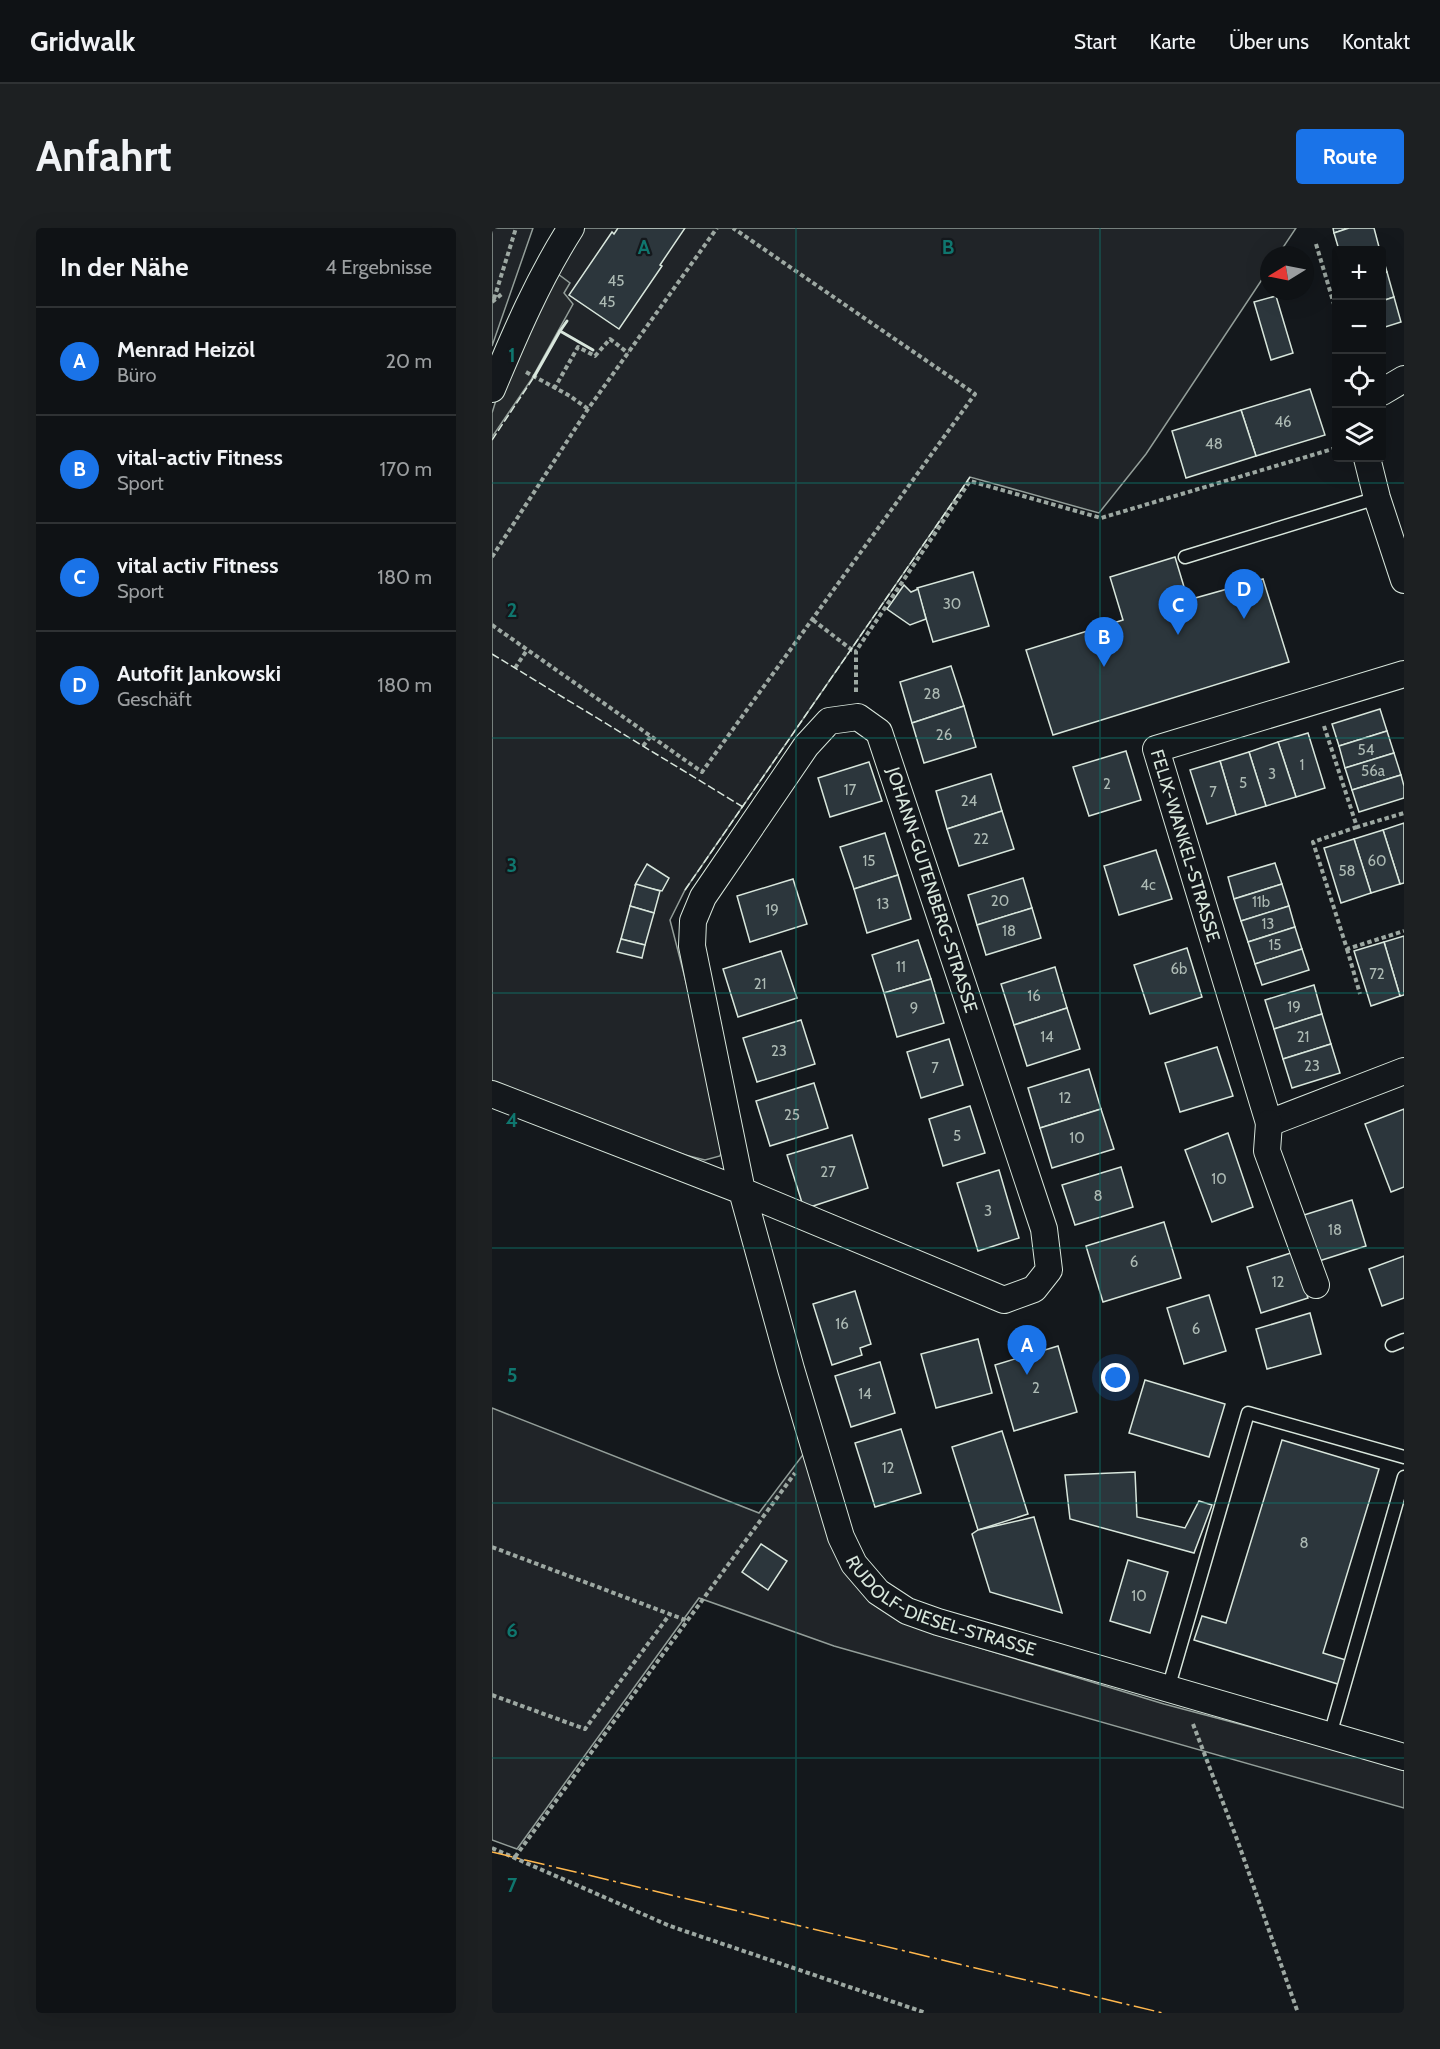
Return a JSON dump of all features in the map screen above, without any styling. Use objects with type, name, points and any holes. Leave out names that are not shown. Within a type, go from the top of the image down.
[{"type":"street","points":[[492,389],[555,253],[571,228]]},
{"type":"street","points":[[1386,390],[1404,379]]},
{"type":"street","points":[[1368,462],[1377,498],[1404,580]]},
{"type":"street","name":"FELIX-WANKEL-STRASSE","points":[[1316,1285],[1267,1151],[1269,1123],[1156,749],[1404,674]]},
{"type":"street","points":[[742,1191],[692,946],[693,921],[703,897],[807,746],[829,721],[858,717]]},
{"type":"street","name":"JOHANN-GUTENBERG-STRASSE","points":[[492,1094],[742,1191],[1004,1300],[1034,1289],[1049,1270],[1044,1229],[879,732],[858,717]]},
{"type":"street","points":[[1269,1123],[1404,1071]]},
{"type":"street","name":"RUDOLF-DIESEL-STRASSE","points":[[742,1191],[841,1537],[854,1564],[878,1592],[907,1611],[938,1622],[1404,1757]]},
{"type":"lane","points":[[1185,557],[1377,498]]},
{"type":"lane","points":[[1175,1691],[1248,1413],[1404,1457]]},
{"type":"lane","points":[[1330,1735],[1404,1477]]},
{"type":"path","points":[[492,303],[516,228]]},
{"type":"path","points":[[492,557],[588,409],[717,228]]},
{"type":"path","points":[[492,625],[702,772],[975,394],[733,228]]},
{"type":"path","points":[[1316,244],[1333,300]]},
{"type":"path","points":[[554,389],[578,347],[595,356],[610,339],[628,353]]},
{"type":"path","points":[[534,377],[570,396],[588,409]]},
{"type":"path","points":[[858,717],[855,686],[856,651],[970,481],[1101,518],[1332,448]]},
{"type":"path","points":[[813,620],[852,651],[856,651]]},
{"type":"path","points":[[515,668],[527,650]]},
{"type":"path","points":[[1316,701],[1357,827]]},
{"type":"path","points":[[643,746],[651,736]]},
{"type":"path","points":[[1360,994],[1312,842],[1404,813]]},
{"type":"path","points":[[1347,949],[1404,931]]},
{"type":"path","points":[[515,1857],[796,1472],[816,1454]]},
{"type":"path","points":[[492,1547],[688,1621]]},
{"type":"path","points":[[492,1695],[585,1729],[670,1614]]},
{"type":"path","points":[[1175,1691],[1238,1842],[1298,2013]]},
{"type":"path","points":[[492,1848],[670,1926],[926,2013]]},
{"type":"shaded area","points":[[492,228],[533,228],[492,346]]},
{"type":"shaded area","points":[[585,228],[1296,228],[1284,246],[1260,246],[1260,283],[1146,454],[1099,513],[970,477],[685,890],[670,920],[726,1137],[720,1156],[705,1160],[492,1088],[492,429],[554,271]]},
{"type":"shaded area","points":[[554,271],[570,283],[564,293],[573,304],[531,380],[492,437],[492,413],[502,381]]},
{"type":"shaded area","points":[[492,1408],[759,1513],[805,1452],[830,1529],[906,1621],[964,1643],[1164,1704],[1404,1768],[1404,1808],[834,1646],[699,1598],[517,1849],[492,1840]]},
{"type":"building","points":[[618,228],[685,228],[619,329],[569,295],[612,232],[614,234]]},
{"type":"building","points":[[1333,228],[1349,228],[1334,233]]},
{"type":"building","points":[[1349,228],[1374,228],[1379,246],[1338,246],[1334,233]]},
{"type":"building","points":[[1386,272],[1394,297],[1386,300]]},
{"type":"building","points":[[1394,297],[1401,322],[1386,327],[1386,300]]},
{"type":"building","points":[[1277,300],[1293,353],[1271,360],[1254,302]]},
{"type":"building","points":[[1310,389],[1325,435],[1256,456],[1241,410]]},
{"type":"building","points":[[1241,410],[1256,456],[1186,478],[1172,431]]},
{"type":"building","points":[[1175,557],[1188,600],[1263,579],[1289,662],[1053,735],[1026,650],[1123,620],[1110,577]]},
{"type":"building","points":[[973,572],[989,626],[933,642],[917,588]]},
{"type":"building","points":[[904,585],[911,592],[918,589],[926,619],[910,625],[887,609]]},
{"type":"building","points":[[951,666],[964,706],[912,723],[900,682]]},
{"type":"building","points":[[964,706],[976,747],[924,763],[912,723]]},
{"type":"building","points":[[1380,709],[1387,731],[1339,746],[1332,724]]},
{"type":"building","points":[[1387,731],[1394,753],[1345,768],[1339,746]]},
{"type":"building","points":[[1308,733],[1325,788],[1296,797],[1278,742]]},
{"type":"building","points":[[1278,742],[1296,797],[1266,806],[1249,752]]},
{"type":"building","points":[[1126,751],[1141,800],[1089,816],[1073,767]]},
{"type":"building","points":[[1249,752],[1266,806],[1236,815],[1220,761]]},
{"type":"building","points":[[1394,753],[1401,775],[1352,790],[1345,768]]},
{"type":"building","points":[[1220,761],[1236,815],[1207,824],[1190,770]]},
{"type":"building","points":[[869,762],[882,801],[830,817],[818,778]]},
{"type":"building","points":[[991,774],[1002,811],[947,829],[936,791]]},
{"type":"building","points":[[1401,775],[1404,798],[1359,812],[1352,790]]},
{"type":"building","points":[[1002,811],[1014,849],[959,866],[947,829]]},
{"type":"building","points":[[1404,823],[1404,883],[1400,884],[1383,830]]},
{"type":"building","points":[[1383,830],[1400,884],[1371,893],[1354,839]]},
{"type":"building","points":[[885,833],[898,875],[854,889],[840,847]]},
{"type":"building","points":[[1354,839],[1371,893],[1341,903],[1324,848]]},
{"type":"building","points":[[1156,850],[1172,899],[1119,915],[1104,866]]},
{"type":"building","points":[[1275,863],[1282,884],[1234,899],[1228,877]]},
{"type":"building","points":[[647,864],[669,878],[662,891],[635,885]]},
{"type":"building","points":[[898,875],[911,919],[867,933],[854,889]]},
{"type":"building","points":[[1023,878],[1032,908],[977,925],[968,895]]},
{"type":"building","points":[[793,879],[807,924],[750,942],[737,896]]},
{"type":"building","points":[[636,884],[660,891],[654,913],[630,906]]},
{"type":"building","points":[[1282,884],[1289,906],[1241,921],[1234,899]]},
{"type":"building","points":[[630,906],[654,913],[645,945],[621,939]]},
{"type":"building","points":[[1289,906],[1295,927],[1248,942],[1241,921]]},
{"type":"building","points":[[1032,908],[1041,938],[986,955],[977,925]]},
{"type":"building","points":[[1295,927],[1302,949],[1255,964],[1248,942]]},
{"type":"building","points":[[1404,936],[1404,995],[1400,996],[1384,942]]},
{"type":"building","points":[[621,939],[645,945],[642,958],[617,952]]},
{"type":"building","points":[[918,940],[931,979],[884,993],[872,955]]},
{"type":"building","points":[[1384,942],[1400,996],[1371,1006],[1354,951]]},
{"type":"building","points":[[1187,948],[1202,997],[1150,1014],[1134,965]]},
{"type":"building","points":[[1302,949],[1309,970],[1262,985],[1255,964]]},
{"type":"building","points":[[781,951],[797,998],[738,1017],[723,969]]},
{"type":"building","points":[[1055,967],[1067,1008],[1014,1025],[1001,984]]},
{"type":"building","points":[[931,979],[944,1023],[897,1037],[884,993]]},
{"type":"building","points":[[1314,985],[1322,1014],[1274,1029],[1265,1000]]},
{"type":"building","points":[[1067,1008],[1080,1049],[1027,1066],[1014,1025]]},
{"type":"building","points":[[1322,1014],[1331,1044],[1283,1059],[1274,1029]]},
{"type":"building","points":[[801,1020],[815,1064],[757,1082],[743,1038]]},
{"type":"building","points":[[949,1039],[963,1085],[921,1098],[907,1052]]},
{"type":"building","points":[[1331,1044],[1340,1073],[1292,1088],[1283,1059]]},
{"type":"building","points":[[1217,1047],[1233,1096],[1180,1112],[1165,1063]]},
{"type":"building","points":[[1089,1069],[1101,1109],[1040,1128],[1028,1088]]},
{"type":"building","points":[[814,1083],[828,1128],[770,1146],[756,1101]]},
{"type":"building","points":[[970,1106],[985,1153],[943,1166],[929,1119]]},
{"type":"building","points":[[1101,1109],[1114,1149],[1052,1168],[1040,1128]]},
{"type":"building","points":[[1404,1109],[1404,1187],[1391,1192],[1365,1124]]},
{"type":"building","points":[[1228,1133],[1253,1207],[1212,1222],[1185,1150]]},
{"type":"building","points":[[852,1135],[868,1188],[804,1209],[787,1155]]},
{"type":"building","points":[[1121,1167],[1133,1207],[1075,1225],[1062,1185]]},
{"type":"building","points":[[999,1170],[1019,1238],[978,1251],[957,1183]]},
{"type":"building","points":[[1352,1200],[1366,1246],[1319,1261],[1304,1215]]},
{"type":"building","points":[[1164,1222],[1181,1278],[1103,1302],[1086,1246]]},
{"type":"building","points":[[1294,1252],[1308,1298],[1261,1313],[1247,1267]]},
{"type":"building","points":[[1404,1256],[1404,1298],[1382,1306],[1369,1269]]},
{"type":"building","points":[[855,1291],[871,1344],[860,1348],[862,1355],[832,1365],[813,1304]]},
{"type":"building","points":[[1209,1295],[1226,1351],[1184,1364],[1167,1308]]},
{"type":"building","points":[[1310,1313],[1321,1354],[1267,1369],[1256,1329]]},
{"type":"building","points":[[978,1339],[992,1393],[936,1408],[921,1354]]},
{"type":"building","points":[[1058,1346],[1077,1412],[1014,1431],[995,1365]]},
{"type":"building","points":[[880,1362],[895,1413],[851,1427],[835,1376]]},
{"type":"building","points":[[1145,1380],[1225,1404],[1209,1457],[1129,1433]]},
{"type":"building","points":[[901,1429],[921,1493],[875,1507],[855,1443]]},
{"type":"building","points":[[1002,1431],[1028,1514],[978,1530],[952,1447]]},
{"type":"building","points":[[1282,1440],[1379,1469],[1323,1653],[1349,1661],[1341,1685],[1194,1640],[1202,1616],[1226,1623]]},
{"type":"building","points":[[1135,1472],[1137,1517],[1185,1528],[1199,1501],[1212,1505],[1194,1553],[1070,1519],[1065,1475]]},
{"type":"building","points":[[1034,1517],[1062,1613],[990,1592],[972,1534],[978,1530]]},
{"type":"building","points":[[761,1544],[787,1561],[768,1590],[742,1572]]},
{"type":"building","points":[[1128,1560],[1168,1572],[1150,1633],[1110,1621]]},
{"type":"fence","points":[[492,440],[534,377]]},
{"type":"fence","points":[[685,890],[970,477]]},
{"type":"fence","points":[[492,654],[743,807]]},
{"type":"wall","points":[[534,377],[567,321]]},
{"type":"wall","points":[[560,331],[593,350]]},
{"type":"power","points":[[492,1852],[1163,2013]]},
{"type":"place","name":"Autofit Jankowski","points":[[1244,619]]},
{"type":"place","name":"vital activ Fitness","points":[[1178,635]]},
{"type":"place","name":"vital-activ Fitness","points":[[1104,667]]},
{"type":"place","name":"Menrad Heizöl","points":[[1027,1375]]}]
